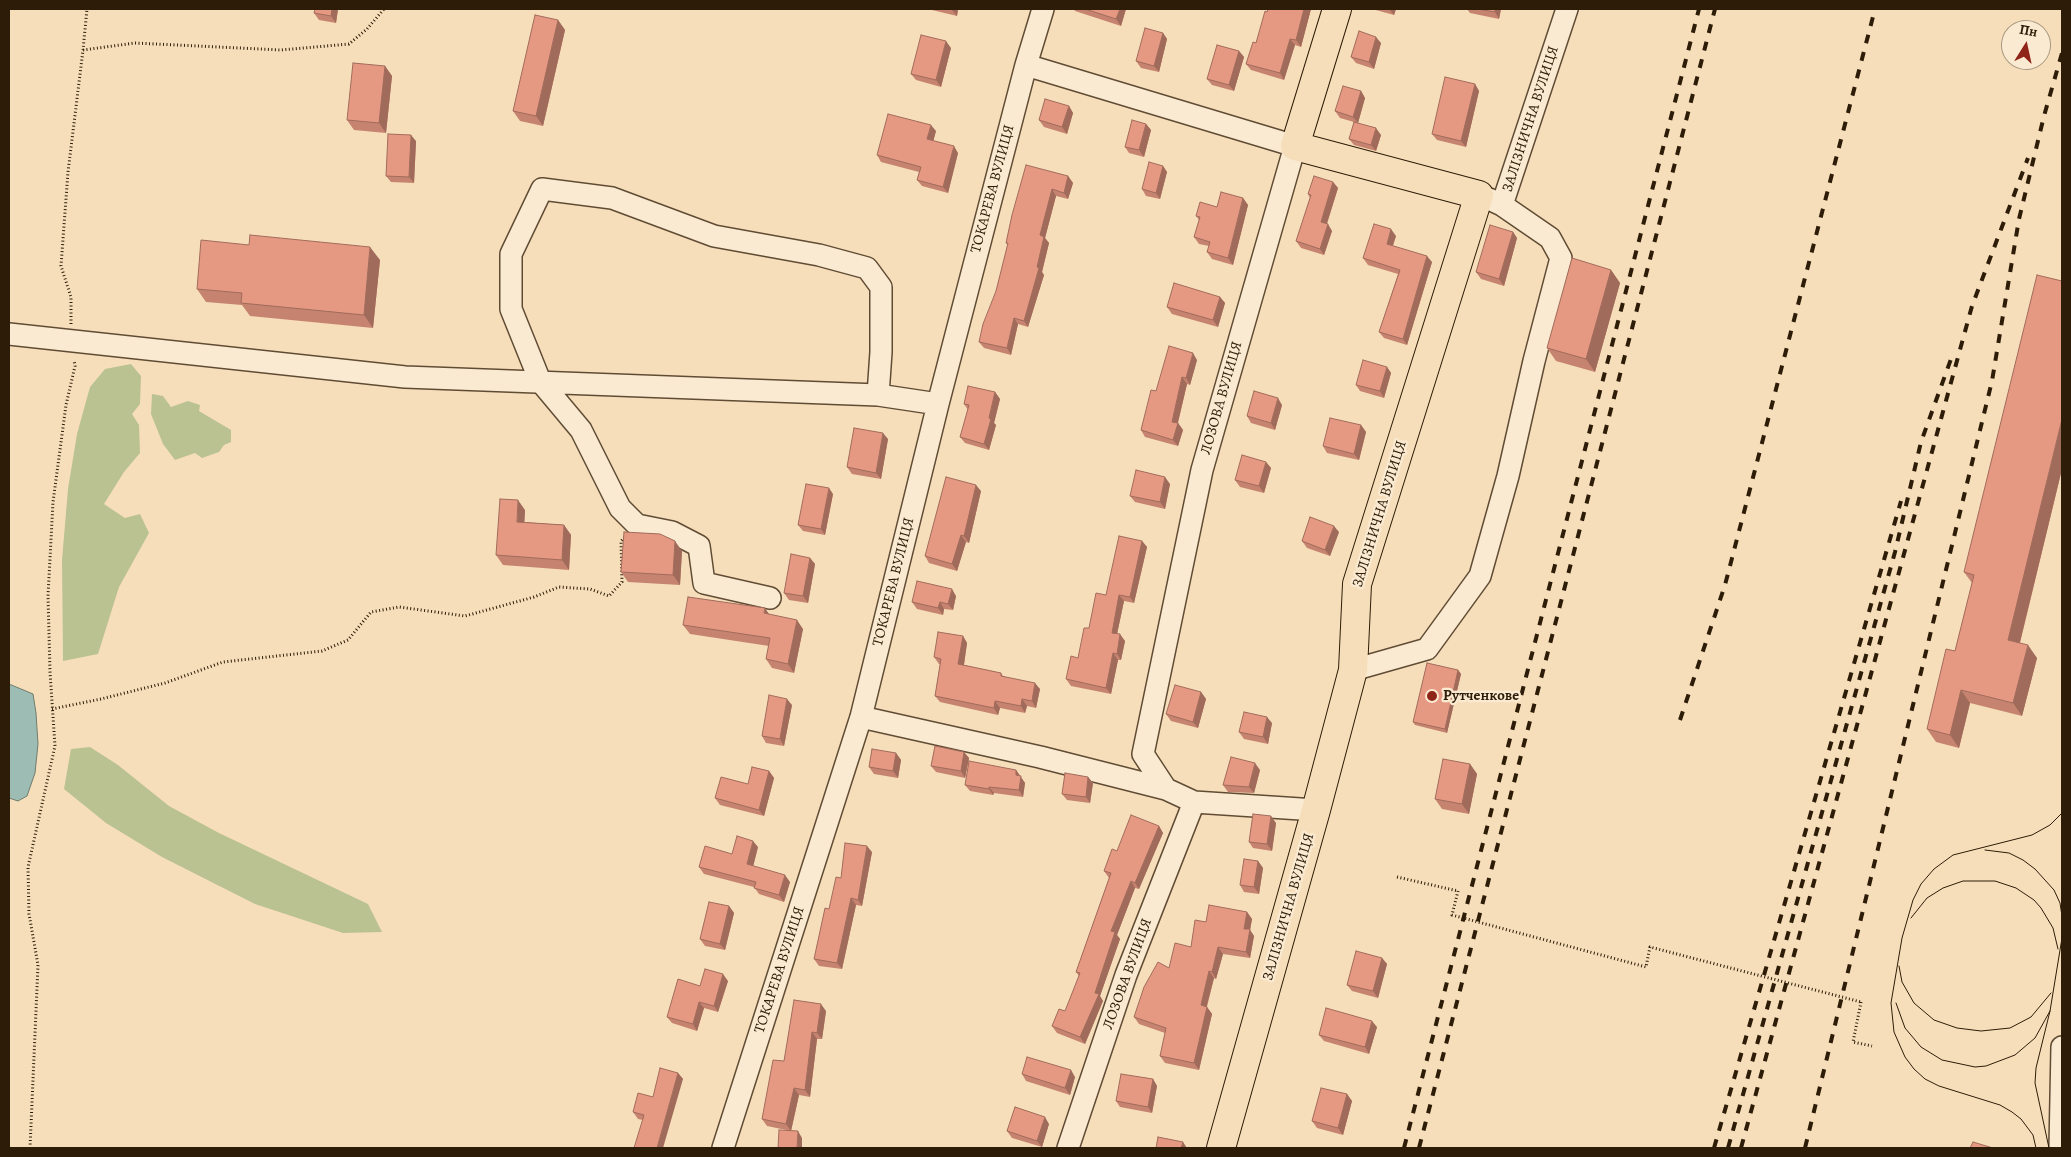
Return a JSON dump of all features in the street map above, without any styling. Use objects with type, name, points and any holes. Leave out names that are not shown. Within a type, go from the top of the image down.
[{"type":"main road","name":"ЛОЗОВА ВУЛИЦЯ","points":[[1295,146],[1337,9]]},
{"type":"main road","points":[[1295,146],[1491,200]]},
{"type":"main road","name":"ЗАЛІЗНИЧНА ВУЛИЦЯ","points":[[1221,1148],[1316,810],[1353,670],[1357,584],[1491,200]]},
{"type":"street","name":"ТОКАРЕВА ВУЛИЦЯ","points":[[723,1148],[861,717],[938,404],[1026,65],[1043,9]]},
{"type":"street","name":"ЗАЛІЗНИЧНА ВУЛИЦЯ","points":[[1491,200],[1567,9]]},
{"type":"street","points":[[1026,65],[1295,146]]},
{"type":"street","name":"ЛОЗОВА ВУЛИЦЯ","points":[[1166,789],[1143,754],[1202,470],[1295,146]]},
{"type":"street","points":[[770,598],[704,583],[699,546],[672,532],[637,525],[620,508],[581,430],[540,381],[511,309],[511,254],[542,189],[612,198],[714,236],[819,255],[867,268],[880,287],[878,395]]},
{"type":"street","points":[[1353,670],[1427,649],[1480,576],[1508,476],[1534,361],[1561,258],[1550,238],[1491,200]]},
{"type":"street","points":[[9,334],[405,377],[878,395],[938,404]]},
{"type":"street","points":[[861,717],[1040,757],[1166,789],[1194,802],[1316,810]]},
{"type":"street","name":"ЛОЗОВА ВУЛИЦЯ","points":[[1068,1148],[1126,975],[1194,802]]},
{"type":"street","points":[[2060,1148],[2062,1047]]},
{"type":"path","points":[[30,1148],[38,965],[29,914],[28,867],[54,746],[48,596],[54,502],[66,405],[75,366],[72,342],[71,297],[61,266],[68,172],[83,50],[86,9]]},
{"type":"path","points":[[83,50],[135,43],[281,50],[349,44],[367,29],[384,9]]},
{"type":"path","points":[[52,709],[101,700],[165,683],[223,662],[322,652],[348,640],[371,612],[399,606],[465,616],[534,597],[559,587],[590,589],[609,596],[622,582],[621,541],[637,525]]},
{"type":"path","points":[[1397,877],[1458,891],[1452,915],[1646,967],[1650,947],[1861,1002],[1852,1042],[1872,1046]]},
{"type":"green space","points":[[131,364],[141,376],[140,404],[132,414],[139,425],[140,453],[124,472],[104,504],[125,518],[140,514],[149,533],[119,587],[98,654],[63,661],[62,560],[68,489],[77,434],[90,387],[105,369]]},
{"type":"green space","points":[[152,394],[163,396],[171,407],[188,401],[200,405],[199,411],[231,430],[231,442],[224,445],[219,452],[202,458],[195,453],[175,460],[163,444],[151,414]]},
{"type":"green space","points":[[90,747],[118,765],[169,806],[219,833],[368,904],[382,932],[343,933],[255,904],[162,857],[106,823],[64,789],[71,749]]},
{"type":"water","points":[[9,684],[33,694],[36,713],[38,744],[35,773],[27,796],[18,801],[9,798]]},
{"type":"building","points":[[315,9],[332,9],[331,16],[314,13]]},
{"type":"building","points":[[1085,9],[1120,9],[1116,19]]},
{"type":"building","points":[[1268,9],[1304,9],[1296,40],[1290,39],[1280,73],[1246,64],[1253,42],[1256,43],[1265,11],[1267,12]]},
{"type":"building","points":[[1478,9],[1495,9],[1495,12]]},
{"type":"building","points":[[535,15],[558,20],[536,116],[513,111]]},
{"type":"building","points":[[1145,28],[1163,33],[1154,66],[1136,61]]},
{"type":"building","points":[[1359,31],[1376,37],[1369,62],[1351,57]]},
{"type":"building","points":[[921,35],[946,41],[936,80],[911,74]]},
{"type":"building","points":[[1217,45],[1239,51],[1229,85],[1207,79]]},
{"type":"building","points":[[353,63],[385,66],[379,123],[347,120]]},
{"type":"building","points":[[1445,77],[1475,84],[1461,141],[1432,134]]},
{"type":"building","points":[[1343,86],[1361,91],[1353,117],[1335,111]]},
{"type":"building","points":[[1045,99],[1069,106],[1062,127],[1039,120]]},
{"type":"building","points":[[888,114],[931,125],[927,139],[954,146],[943,187],[917,180],[921,167],[877,155]]},
{"type":"building","points":[[1132,120],[1146,124],[1139,150],[1125,147]]},
{"type":"building","points":[[1354,122],[1376,128],[1371,145],[1349,139]]},
{"type":"building","points":[[388,134],[411,135],[409,177],[386,176]]},
{"type":"building","points":[[1149,162],[1163,166],[1156,193],[1142,189]]},
{"type":"building","points":[[1026,165],[1068,176],[1064,193],[1052,189],[1040,235],[1044,237],[1037,267],[1039,268],[1024,321],[1014,318],[1007,348],[979,342],[983,324],[996,291],[1008,243],[1006,243],[1012,215]]},
{"type":"building","points":[[1314,176],[1333,182],[1321,222],[1328,224],[1320,249],[1296,241],[1311,195],[1308,194]]},
{"type":"building","points":[[1221,192],[1243,198],[1228,258],[1207,252],[1210,242],[1194,237],[1200,217],[1196,216],[1200,202],[1217,207]]},
{"type":"building","points":[[1374,224],[1391,229],[1387,244],[1427,256],[1403,339],[1379,332],[1400,270],[1363,258]]},
{"type":"building","points":[[1490,225],[1513,232],[1499,279],[1476,272]]},
{"type":"building","points":[[250,235],[370,247],[364,315],[241,303],[242,293],[197,289],[201,240],[249,245]]},
{"type":"building","points":[[1572,258],[1611,270],[1586,359],[1547,348]]},
{"type":"building","points":[[2037,275],[2062,281],[2062,419],[2008,640],[2028,645],[2013,703],[1961,690],[1950,735],[1927,729],[1946,649],[1955,651],[1974,575],[1964,572]]},
{"type":"building","points":[[1174,283],[1220,297],[1213,320],[1167,307]]},
{"type":"building","points":[[1169,346],[1193,353],[1186,378],[1182,377],[1172,422],[1178,423],[1173,440],[1141,430],[1151,390],[1156,391]]},
{"type":"building","points":[[1363,360],[1387,367],[1380,391],[1356,385]]},
{"type":"building","points":[[968,386],[995,392],[989,418],[991,419],[984,444],[960,437],[969,405],[964,404]]},
{"type":"building","points":[[1254,391],[1278,398],[1271,423],[1247,416]]},
{"type":"building","points":[[1330,418],[1361,425],[1354,454],[1323,446]]},
{"type":"building","points":[[854,428],[883,433],[876,473],[847,467]]},
{"type":"building","points":[[1242,455],[1266,462],[1259,486],[1235,480]]},
{"type":"building","points":[[1136,470],[1165,477],[1160,502],[1130,496]]},
{"type":"building","points":[[946,477],[976,485],[964,536],[961,535],[952,564],[925,556]]},
{"type":"building","points":[[806,484],[829,488],[821,529],[798,525]]},
{"type":"building","points":[[500,499],[518,500],[517,522],[564,525],[562,560],[496,555]]},
{"type":"building","points":[[1310,517],[1334,526],[1325,550],[1302,541]]},
{"type":"building","points":[[624,532],[660,534],[675,541],[673,575],[621,572]]},
{"type":"building","points":[[1119,536],[1142,541],[1130,597],[1119,595],[1112,633],[1120,634],[1117,654],[1113,653],[1106,688],[1066,679],[1071,656],[1078,658],[1084,628],[1089,628],[1096,593],[1106,595]]},
{"type":"building","points":[[791,554],[810,558],[803,596],[784,593]]},
{"type":"building","points":[[917,581],[952,589],[948,604],[940,602],[938,608],[912,602]]},
{"type":"building","points":[[688,597],[765,608],[764,613],[797,620],[788,664],[766,659],[770,638],[683,625]]},
{"type":"building","points":[[938,632],[963,636],[958,664],[1001,673],[1001,676],[1035,683],[1032,701],[1022,699],[1021,706],[995,701],[994,708],[935,696],[941,659],[934,657]]},
{"type":"building","points":[[1427,663],[1458,670],[1445,729],[1413,722]]},
{"type":"building","points":[[1175,685],[1201,692],[1193,722],[1166,714]]},
{"type":"building","points":[[769,695],[787,699],[780,739],[762,736]]},
{"type":"building","points":[[1244,712],[1267,717],[1263,737],[1239,732]]},
{"type":"building","points":[[935,746],[964,752],[961,771],[931,766]]},
{"type":"building","points":[[872,749],[896,753],[893,771],[869,767]]},
{"type":"building","points":[[1231,757],[1255,763],[1249,787],[1223,785]]},
{"type":"building","points":[[1443,759],[1470,764],[1462,804],[1435,799]]},
{"type":"building","points":[[969,761],[1016,770],[1016,775],[1021,776],[1019,790],[989,787],[989,789],[965,785]]},
{"type":"building","points":[[752,767],[769,771],[759,810],[715,798],[721,777],[748,784]]},
{"type":"building","points":[[1065,773],[1088,777],[1086,797],[1062,794]]},
{"type":"building","points":[[1253,814],[1271,816],[1267,844],[1249,842]]},
{"type":"building","points":[[1131,815],[1159,826],[1135,883],[1131,881],[1111,931],[1115,932],[1095,993],[1099,994],[1080,1037],[1052,1026],[1059,1009],[1065,1011],[1080,973],[1076,972],[1111,873],[1104,871],[1112,849],[1117,851]]},
{"type":"building","points":[[737,836],[753,841],[747,864],[785,875],[779,895],[754,888],[756,882],[699,867],[705,846],[732,854]]},
{"type":"building","points":[[845,843],[867,846],[858,900],[851,898],[837,963],[814,959],[825,908],[829,909],[836,877],[841,878]]},
{"type":"building","points":[[1244,859],[1258,861],[1254,887],[1240,885]]},
{"type":"building","points":[[709,902],[729,906],[720,944],[700,939]]},
{"type":"building","points":[[1209,905],[1247,912],[1244,929],[1250,929],[1246,952],[1218,947],[1212,972],[1209,971],[1201,1005],[1207,1007],[1194,1063],[1160,1056],[1166,1028],[1134,1017],[1144,987],[1158,962],[1169,968],[1175,943],[1191,947],[1195,920],[1206,922]]},
{"type":"building","points":[[1356,951],[1382,958],[1373,991],[1347,985]]},
{"type":"building","points":[[705,969],[723,974],[714,1006],[699,1002],[693,1024],[667,1017],[678,979],[700,986]]},
{"type":"building","points":[[794,1000],[821,1004],[817,1033],[812,1032],[805,1090],[794,1088],[786,1124],[762,1119],[773,1060],[784,1061]]},
{"type":"building","points":[[1326,1008],[1372,1021],[1365,1047],[1319,1035]]},
{"type":"building","points":[[1027,1057],[1071,1070],[1065,1088],[1022,1074]]},
{"type":"building","points":[[660,1068],[678,1073],[657,1148],[634,1148],[644,1115],[633,1112],[638,1093],[653,1097]]},
{"type":"building","points":[[1121,1074],[1153,1079],[1148,1107],[1116,1101]]},
{"type":"building","points":[[1321,1088],[1347,1094],[1338,1128],[1312,1121]]},
{"type":"building","points":[[1015,1107],[1045,1117],[1037,1141],[1007,1131]]},
{"type":"building","points":[[779,1130],[798,1131],[797,1148],[778,1148]]},
{"type":"building","points":[[1158,1137],[1183,1142],[1181,1148],[1156,1148]]},
{"type":"building","points":[[1973,1142],[1993,1148],[1970,1148]]},
{"type":"tram line","points":[[2036,1148],[2033,1135],[2021,1119],[2012,1112],[2000,1105],[1939,1086],[1925,1079],[1914,1069],[1905,1057],[1894,1032],[1891,1003],[1902,938],[1913,900],[1921,884],[1934,869],[1953,855],[2032,835],[2050,825],[2062,813]]},
{"type":"tram line","points":[[1985,850],[2009,853],[2035,869],[2054,890],[2060,903],[2062,916]]},
{"type":"tram line","points":[[1911,918],[1927,898],[1943,888],[1963,881],[1995,881],[2016,888],[2034,900],[2053,928],[2058,949]]},
{"type":"tram line","points":[[2049,1148],[2035,1083],[2036,1068],[2050,1011],[2062,938]]},
{"type":"tram line","points":[[1899,966],[1902,982],[1914,1003],[1934,1020],[1957,1028],[1981,1031],[2010,1028],[2031,1017],[2051,993]]},
{"type":"tram line","points":[[1896,1003],[1905,1028],[1921,1047],[1942,1060],[1975,1067],[1986,1066],[2015,1055],[2035,1038],[2050,1011]]},
{"type":"railway","points":[[1404,1148],[1699,9]]},
{"type":"railway","points":[[1419,1148],[1715,9]]},
{"type":"railway","points":[[1680,720],[1725,585],[1875,9]]},
{"type":"railway","points":[[1805,1148],[1992,381],[2019,219],[2044,116],[2062,53]]},
{"type":"railway","points":[[1741,1148],[1972,306],[2028,158]]},
{"type":"railway","points":[[1728,1148],[1895,552],[1921,442],[1951,359]]},
{"type":"railway","points":[[1714,1148],[1901,501]]},
{"type":"place","name":"Рутченкове","points":[[1432,696]]}]
